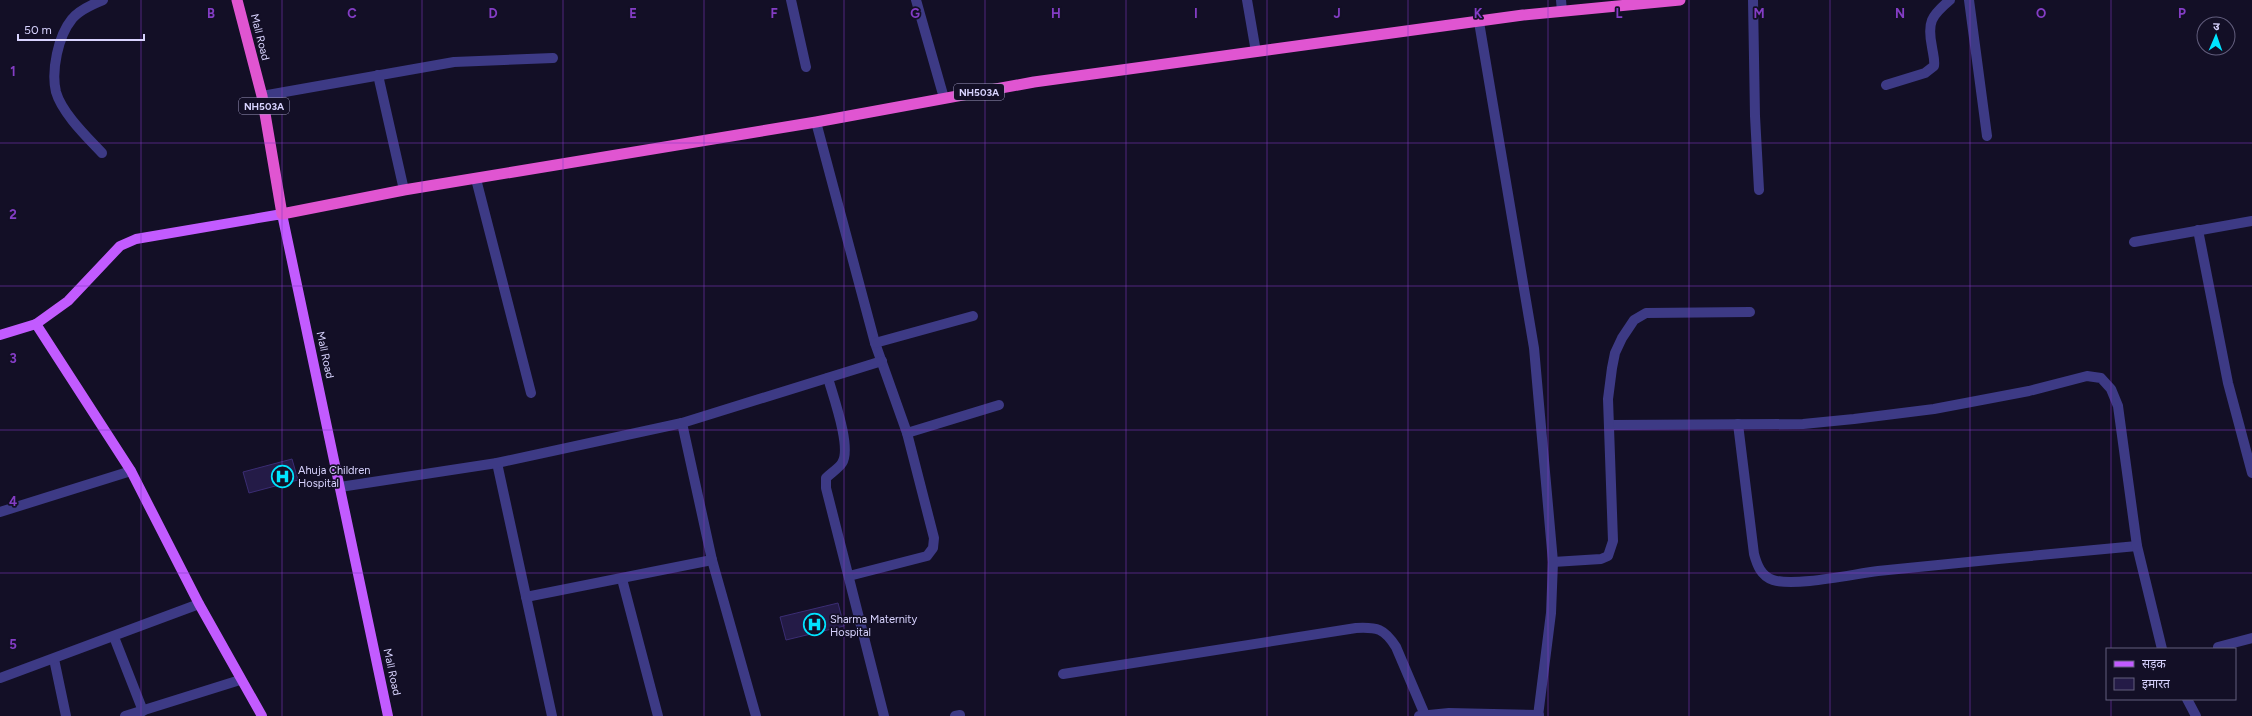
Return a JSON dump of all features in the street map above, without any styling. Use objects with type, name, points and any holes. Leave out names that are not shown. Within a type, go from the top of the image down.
[{"type":"highway","name":"Mall Road","points":[[237,0],[262,96],[282,214]]},
{"type":"highway","name":"NH503A","points":[[282,214],[404,190],[816,122],[1034,82],[1479,22],[1561,5],[1680,0]]},
{"type":"main road","points":[[0,335],[36,324],[68,301],[120,246],[136,239],[282,214]]},
{"type":"main road","name":"Mall Road","points":[[282,214],[388,716]]},
{"type":"main road","points":[[36,324],[131,471],[199,604],[240,680],[262,716]]},
{"type":"street","points":[[102,152],[67,113],[56,92],[55,69],[56,56],[72,19],[90,5],[103,0]]},
{"type":"street","points":[[791,0],[806,67]]},
{"type":"street","points":[[916,0],[944,98]]},
{"type":"street","points":[[1247,0],[1256,52]]},
{"type":"street","points":[[1753,0],[1758,190]]},
{"type":"street","points":[[1886,85],[1928,72],[1934,66],[1929,33],[1930,24],[1933,16],[1950,0]]},
{"type":"street","points":[[1969,0],[1987,136]]},
{"type":"street","points":[[1063,674],[1356,628],[1371,627],[1381,630],[1392,642],[1422,716],[1449,713],[1538,716],[1551,613],[1554,562],[1534,348],[1479,22]]},
{"type":"street","points":[[262,96],[454,62],[553,58]]},
{"type":"street","points":[[378,75],[404,190]]},
{"type":"street","points":[[816,122],[875,343],[907,433],[934,538],[934,548],[927,556],[849,576]]},
{"type":"street","points":[[476,179],[531,393]]},
{"type":"street","points":[[2134,242],[2252,221]]},
{"type":"street","points":[[2198,230],[2228,383],[2252,473]]},
{"type":"street","points":[[1554,562],[1602,558],[1608,556],[1612,550],[1613,527],[1608,399],[1615,353],[1634,320],[1646,313],[1663,311],[1750,312]]},
{"type":"street","points":[[875,343],[973,316]]},
{"type":"street","points":[[340,487],[497,464],[682,423],[882,362]]},
{"type":"street","points":[[1610,425],[1803,424],[1927,410],[2029,392],[2087,376],[2101,378],[2110,389],[2118,406],[2137,546],[2162,648]]},
{"type":"street","points":[[828,378],[844,437],[845,452],[843,462],[826,478],[826,488],[884,716]]},
{"type":"street","points":[[907,433],[999,405]]},
{"type":"street","points":[[682,423],[712,560],[756,716]]},
{"type":"street","points":[[1738,424],[1754,554],[1758,566],[1763,573],[1773,580],[1792,581],[1821,579],[1877,571],[2137,546]]},
{"type":"street","points":[[497,464],[552,716]]},
{"type":"street","points":[[0,512],[131,471]]},
{"type":"street","points":[[526,597],[712,560]]},
{"type":"street","points":[[622,579],[658,716]]},
{"type":"street","points":[[0,678],[114,637],[199,604]]},
{"type":"street","points":[[114,637],[142,711]]},
{"type":"street","points":[[2218,648],[2252,638]]},
{"type":"street","points":[[54,659],[66,716]]},
{"type":"street","points":[[125,716],[240,680]]},
{"type":"street","points":[[2188,700],[2196,716]]},
{"type":"building","points":[[292,459],[298,480],[249,493],[243,472]]},
{"type":"building","points":[[838,603],[844,626],[786,640],[780,617]]},
{"type":"place","name":"Ahuja Children Hospital","points":[[282,476]]},
{"type":"place","name":"Sharma Maternity Hospital","points":[[815,625]]}]
